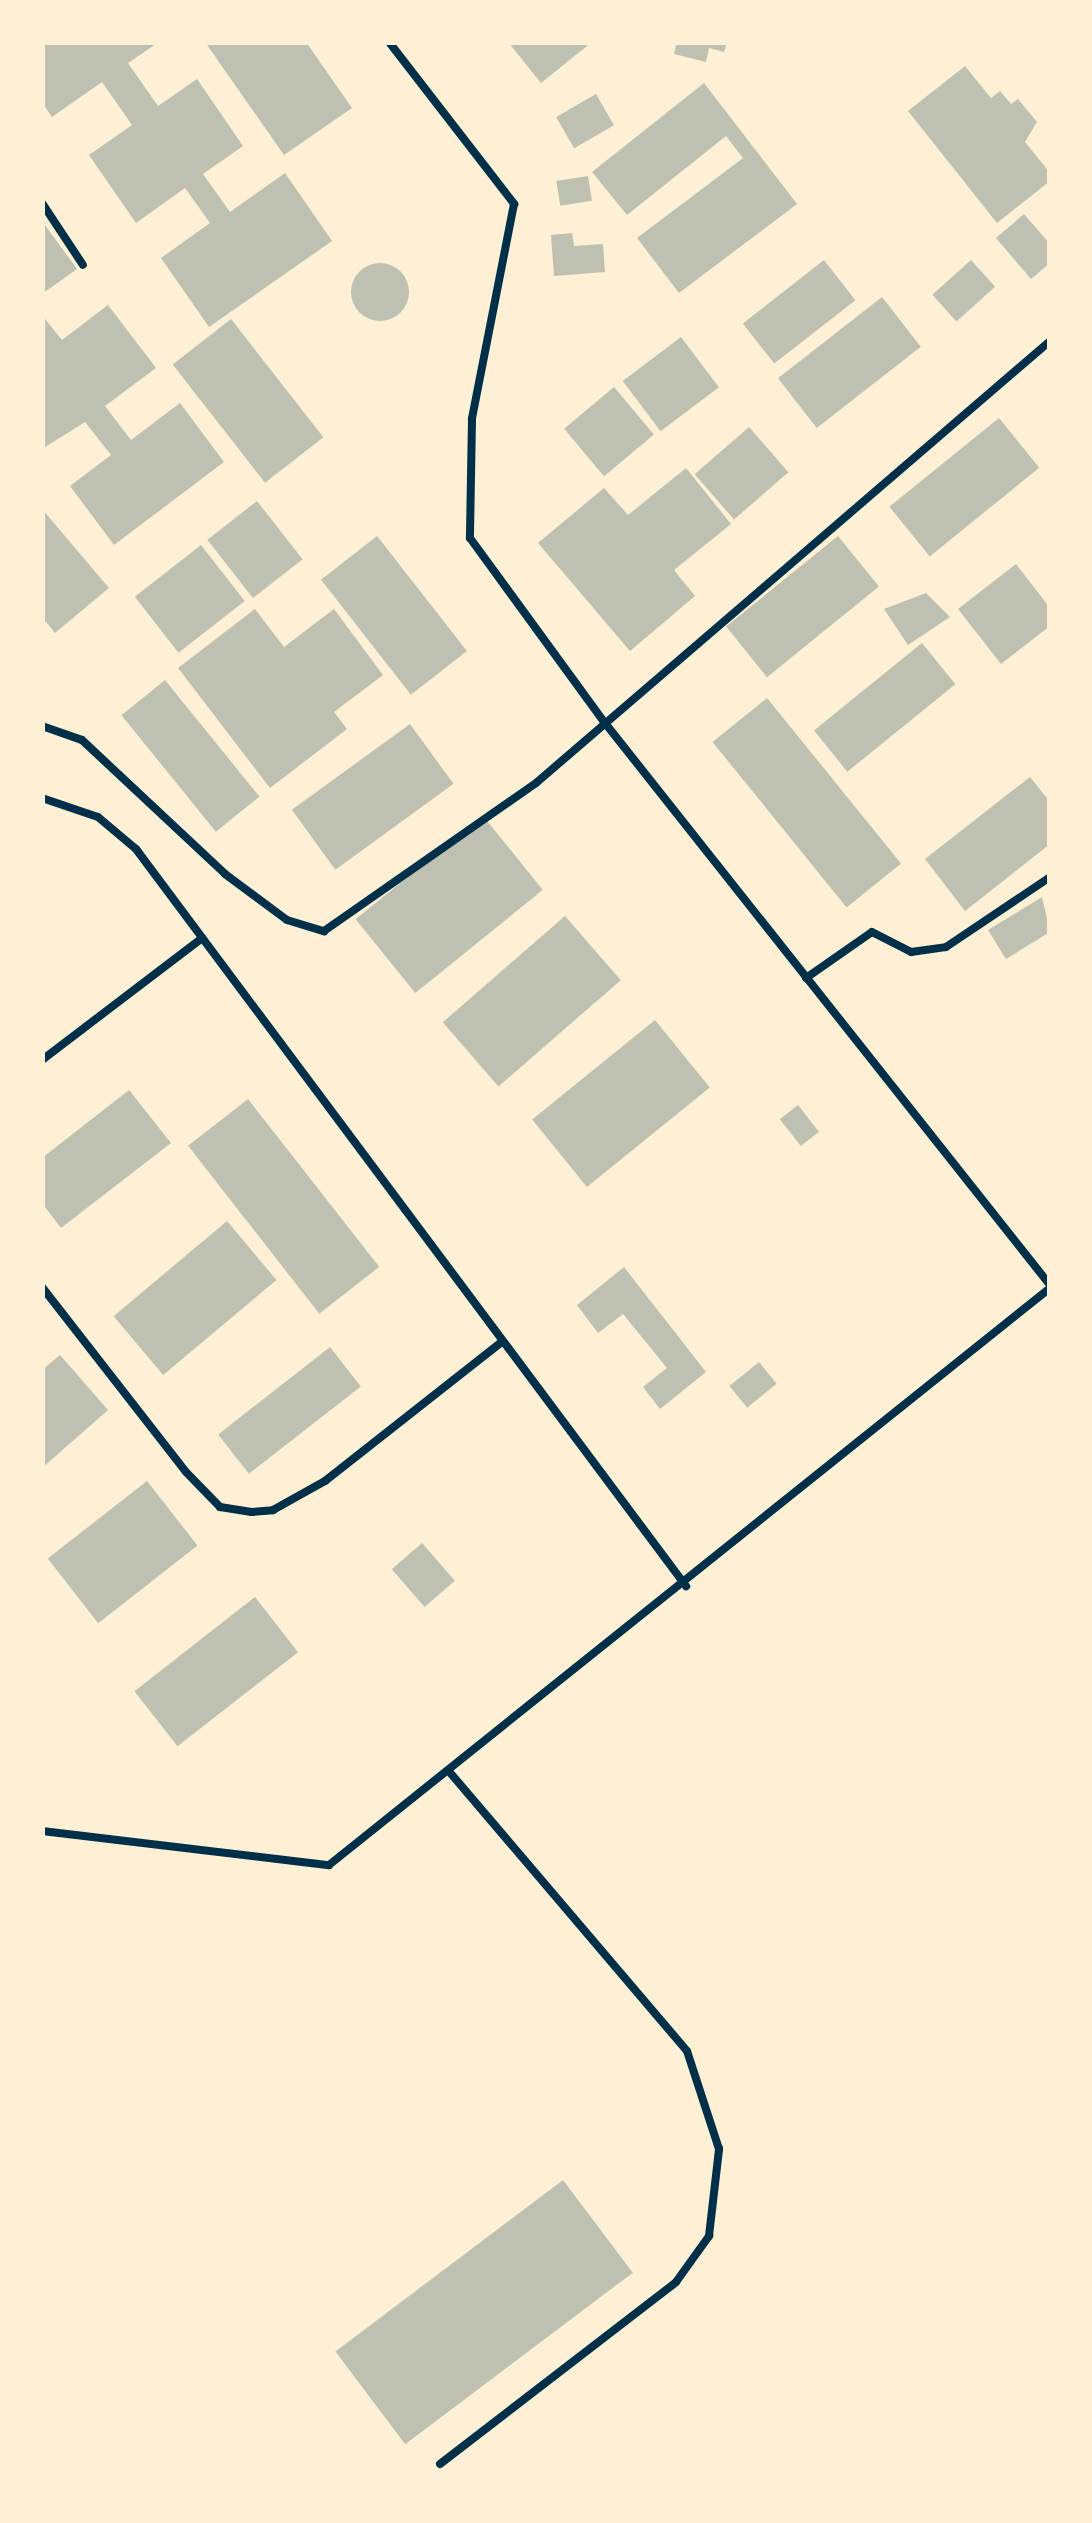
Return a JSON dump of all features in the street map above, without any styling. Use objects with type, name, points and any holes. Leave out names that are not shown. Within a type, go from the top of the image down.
[{"type":"lane","points":[[42,1831],[329,1865],[686,1586],[1050,1287],[605,723],[470,538],[472,419],[514,204],[389,42]]},
{"type":"lane","points":[[42,203],[83,265]]},
{"type":"lane","points":[[42,726],[82,740],[287,920],[324,931],[353,917],[457,831],[536,783],[1050,341]]},
{"type":"lane","points":[[42,798],[98,817],[136,849],[686,1586]]},
{"type":"lane","points":[[806,978],[872,932],[911,952],[946,947],[1050,877]]},
{"type":"lane","points":[[42,1060],[202,938]]},
{"type":"lane","points":[[42,1287],[186,1472],[220,1507],[252,1512],[273,1510],[325,1480],[503,1341]]},
{"type":"lane","points":[[440,2464],[676,2282],[709,2236],[719,2149],[687,2051],[450,1773]]},
{"type":"building","points":[[42,42],[159,42],[128,63],[158,106],[197,79],[243,146],[203,174],[230,212],[285,173],[332,241],[209,327],[161,258],[210,223],[185,188],[136,223],[89,155],[132,125],[102,82],[52,117],[42,102]]},
{"type":"building","points":[[205,42],[306,42],[352,108],[284,155]]},
{"type":"building","points":[[508,42],[592,42],[541,83]]},
{"type":"building","points":[[677,42],[727,42],[724,52],[709,48],[706,62],[674,54]]},
{"type":"building","points":[[965,66],[991,98],[1000,91],[1011,104],[1018,99],[1037,122],[1025,142],[1050,173],[1050,181],[997,223],[908,111]]},
{"type":"building","points":[[704,83],[797,204],[679,293],[637,238],[743,158],[726,136],[627,215],[592,172]]},
{"type":"building","points":[[596,94],[614,125],[574,148],[556,117]]},
{"type":"building","points":[[588,176],[592,201],[560,206],[556,181]]},
{"type":"building","points":[[1024,214],[1050,244],[1050,263],[1031,279],[996,238]]},
{"type":"building","points":[[42,221],[77,269],[42,294]]},
{"type":"building","points":[[572,233],[574,246],[603,244],[605,272],[554,276],[551,235]]},
{"type":"building","points":[[824,260],[855,300],[774,364],[743,323]]},
{"type":"building","points":[[971,260],[995,287],[956,322],[932,295]]},
{"type":"building","points":[[380,263],[400,272],[409,292],[400,312],[380,321],[360,312],[351,292],[360,272]]},
{"type":"building","points":[[882,297],[921,347],[817,428],[778,378]]},
{"type":"building","points":[[108,305],[156,368],[105,406],[131,440],[180,403],[224,462],[114,545],[70,486],[111,455],[85,422],[42,449],[42,315],[62,340]]},
{"type":"building","points":[[231,319],[323,437],[265,483],[173,365]]},
{"type":"building","points":[[681,337],[719,387],[661,431],[623,381]]},
{"type":"building","points":[[614,387],[654,434],[604,476],[564,429]]},
{"type":"building","points":[[999,418],[1039,468],[930,556],[889,507]]},
{"type":"building","points":[[749,427],[788,472],[734,520],[695,474]]},
{"type":"building","points":[[686,468],[731,524],[674,570],[695,596],[630,651],[538,543],[604,488],[628,515]]},
{"type":"building","points":[[257,501],[303,559],[253,598],[207,540]]},
{"type":"building","points":[[42,509],[109,588],[55,633],[42,617]]},
{"type":"building","points":[[377,536],[467,651],[411,695],[321,580]]},
{"type":"building","points":[[838,536],[879,587],[767,677],[726,627]]},
{"type":"building","points":[[201,545],[245,601],[179,653],[135,597]]},
{"type":"building","points":[[1016,564],[1050,608],[1050,626],[1001,664],[958,609]]},
{"type":"building","points":[[926,593],[950,617],[908,645],[884,609]]},
{"type":"building","points":[[255,609],[284,647],[334,609],[383,675],[334,712],[347,729],[270,788],[178,668]]},
{"type":"building","points":[[922,643],[955,684],[847,772],[814,730]]},
{"type":"building","points":[[165,680],[259,797],[216,832],[121,715]]},
{"type":"building","points":[[767,698],[901,864],[847,908],[713,742]]},
{"type":"building","points":[[410,724],[453,784],[335,870],[292,810]]},
{"type":"building","points":[[1030,777],[1050,802],[1050,844],[965,911],[925,859]]},
{"type":"building","points":[[483,816],[543,890],[415,993],[356,919]]},
{"type":"building","points":[[1042,897],[1050,932],[1006,959],[988,930]]},
{"type":"building","points":[[565,916],[621,980],[499,1086],[443,1022]]},
{"type":"building","points":[[655,1020],[710,1088],[587,1187],[532,1119]]},
{"type":"building","points":[[129,1090],[171,1143],[61,1228],[42,1203],[42,1158]]},
{"type":"building","points":[[248,1099],[379,1267],[319,1314],[188,1146]]},
{"type":"building","points":[[798,1105],[819,1132],[801,1146],[780,1119]]},
{"type":"building","points":[[227,1221],[276,1280],[163,1375],[114,1316]]},
{"type":"building","points":[[624,1267],[706,1372],[660,1409],[643,1387],[667,1368],[623,1314],[598,1333],[577,1305]]},
{"type":"building","points":[[330,1347],[361,1386],[249,1474],[218,1434]]},
{"type":"building","points":[[60,1355],[108,1410],[42,1468],[42,1370]]},
{"type":"building","points":[[759,1362],[777,1384],[747,1408],[729,1386]]},
{"type":"building","points":[[147,1481],[197,1546],[98,1623],[48,1559]]},
{"type":"building","points":[[422,1543],[455,1581],[425,1607],[392,1569]]},
{"type":"building","points":[[255,1597],[298,1652],[178,1746],[134,1691]]},
{"type":"building","points":[[563,2180],[633,2273],[405,2444],[335,2352]]}]
